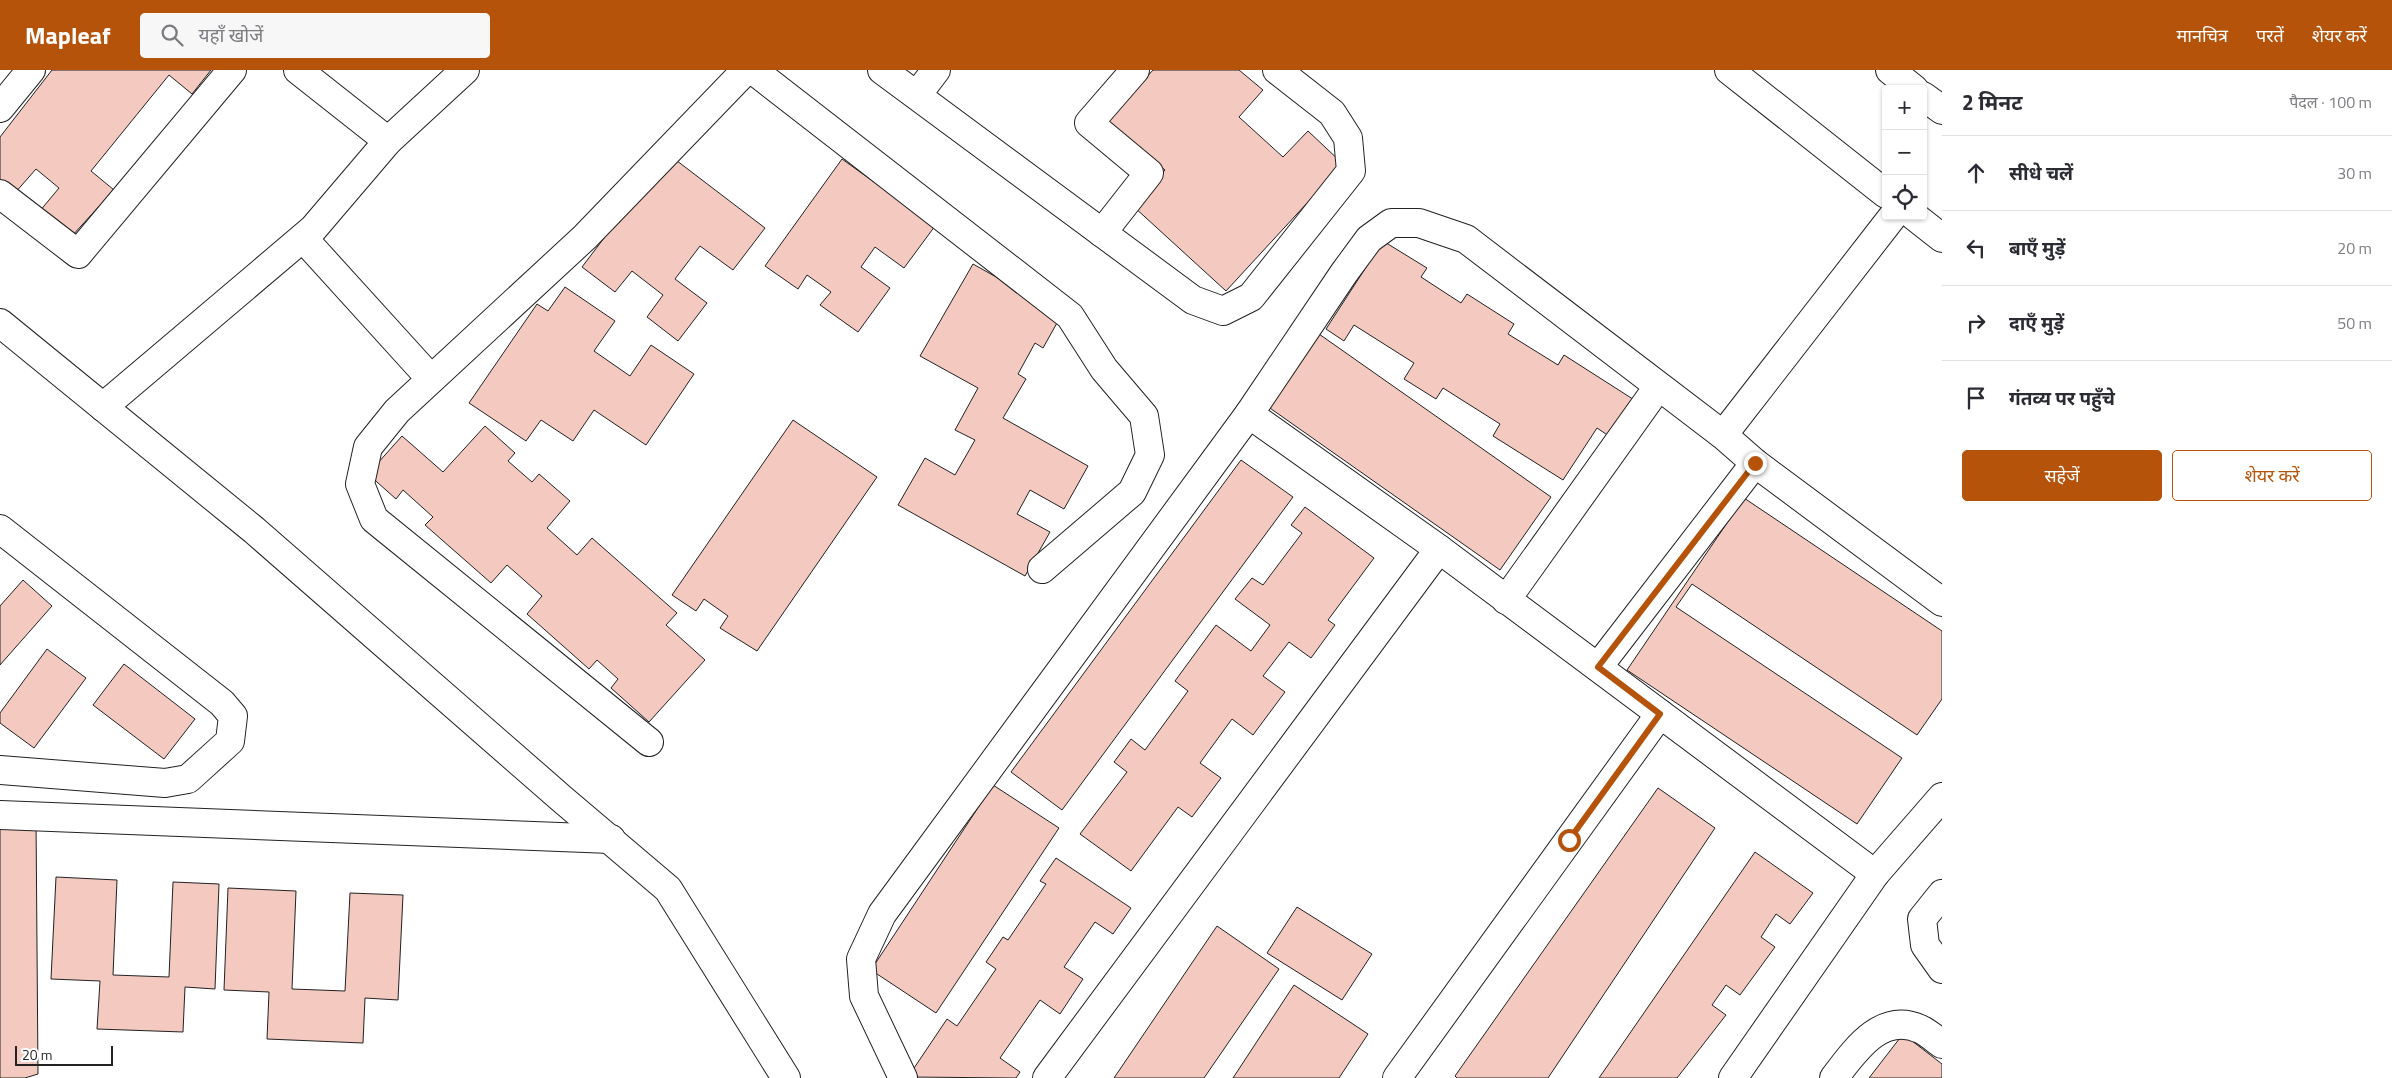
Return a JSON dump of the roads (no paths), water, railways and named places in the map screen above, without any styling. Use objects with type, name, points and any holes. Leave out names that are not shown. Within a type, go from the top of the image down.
[{"type":"street","points":[[0,108],[31,70]]},
{"type":"street","points":[[0,194],[78,254],[232,70]]},
{"type":"street","points":[[298,70],[388,141]]},
{"type":"street","points":[[104,408],[313,229],[388,141],[466,70]]},
{"type":"street","points":[[649,742],[374,519],[360,484],[368,447],[397,411],[586,237],[746,70]]},
{"type":"street","points":[[753,70],[1070,316],[1104,369],[1144,416],[1150,455],[1132,492],[1042,569]]},
{"type":"street","points":[[882,70],[1194,300],[1223,311],[1251,297],[1351,171],[1348,138],[1332,113],[1277,70]]},
{"type":"street","points":[[917,95],[936,70]]},
{"type":"street","points":[[1102,232],[1149,173],[1090,123],[1135,70]]},
{"type":"street","points":[[1729,70],[1882,191]]},
{"type":"street","points":[[1890,70],[1909,85]]},
{"type":"street","points":[[1927,99],[1942,110]]},
{"type":"street","points":[[1723,435],[1890,220]]},
{"type":"street","points":[[1919,220],[1942,238]]},
{"type":"street","points":[[903,1078],[864,996],[861,959],[882,914],[1249,414],[1344,273],[1369,239],[1390,223],[1419,223],[1466,239],[1723,435],[1755,463],[1942,602]]},
{"type":"street","points":[[303,238],[431,380]]},
{"type":"street","points":[[0,323],[254,530],[668,889],[786,1078]]},
{"type":"street","points":[[1506,600],[1658,387]]},
{"type":"street","points":[[1249,414],[1439,549],[1875,874]]},
{"type":"street","points":[[1598,667],[1755,463]]},
{"type":"street","points":[[0,529],[222,702],[233,716],[230,741],[188,779],[165,784],[0,770]]},
{"type":"street","points":[[1047,1078],[1439,549]]},
{"type":"street","points":[[1409,1074],[1660,714]]},
{"type":"street","points":[[1733,1078],[1875,874],[1942,797]]},
{"type":"street","points":[[0,815],[611,839]]},
{"type":"street","points":[[1942,894],[1922,919],[1925,945],[1942,969]]},
{"type":"street","points":[[1834,1078],[1861,1043],[1879,1030],[1900,1025],[1919,1028],[1942,1044]]}]
